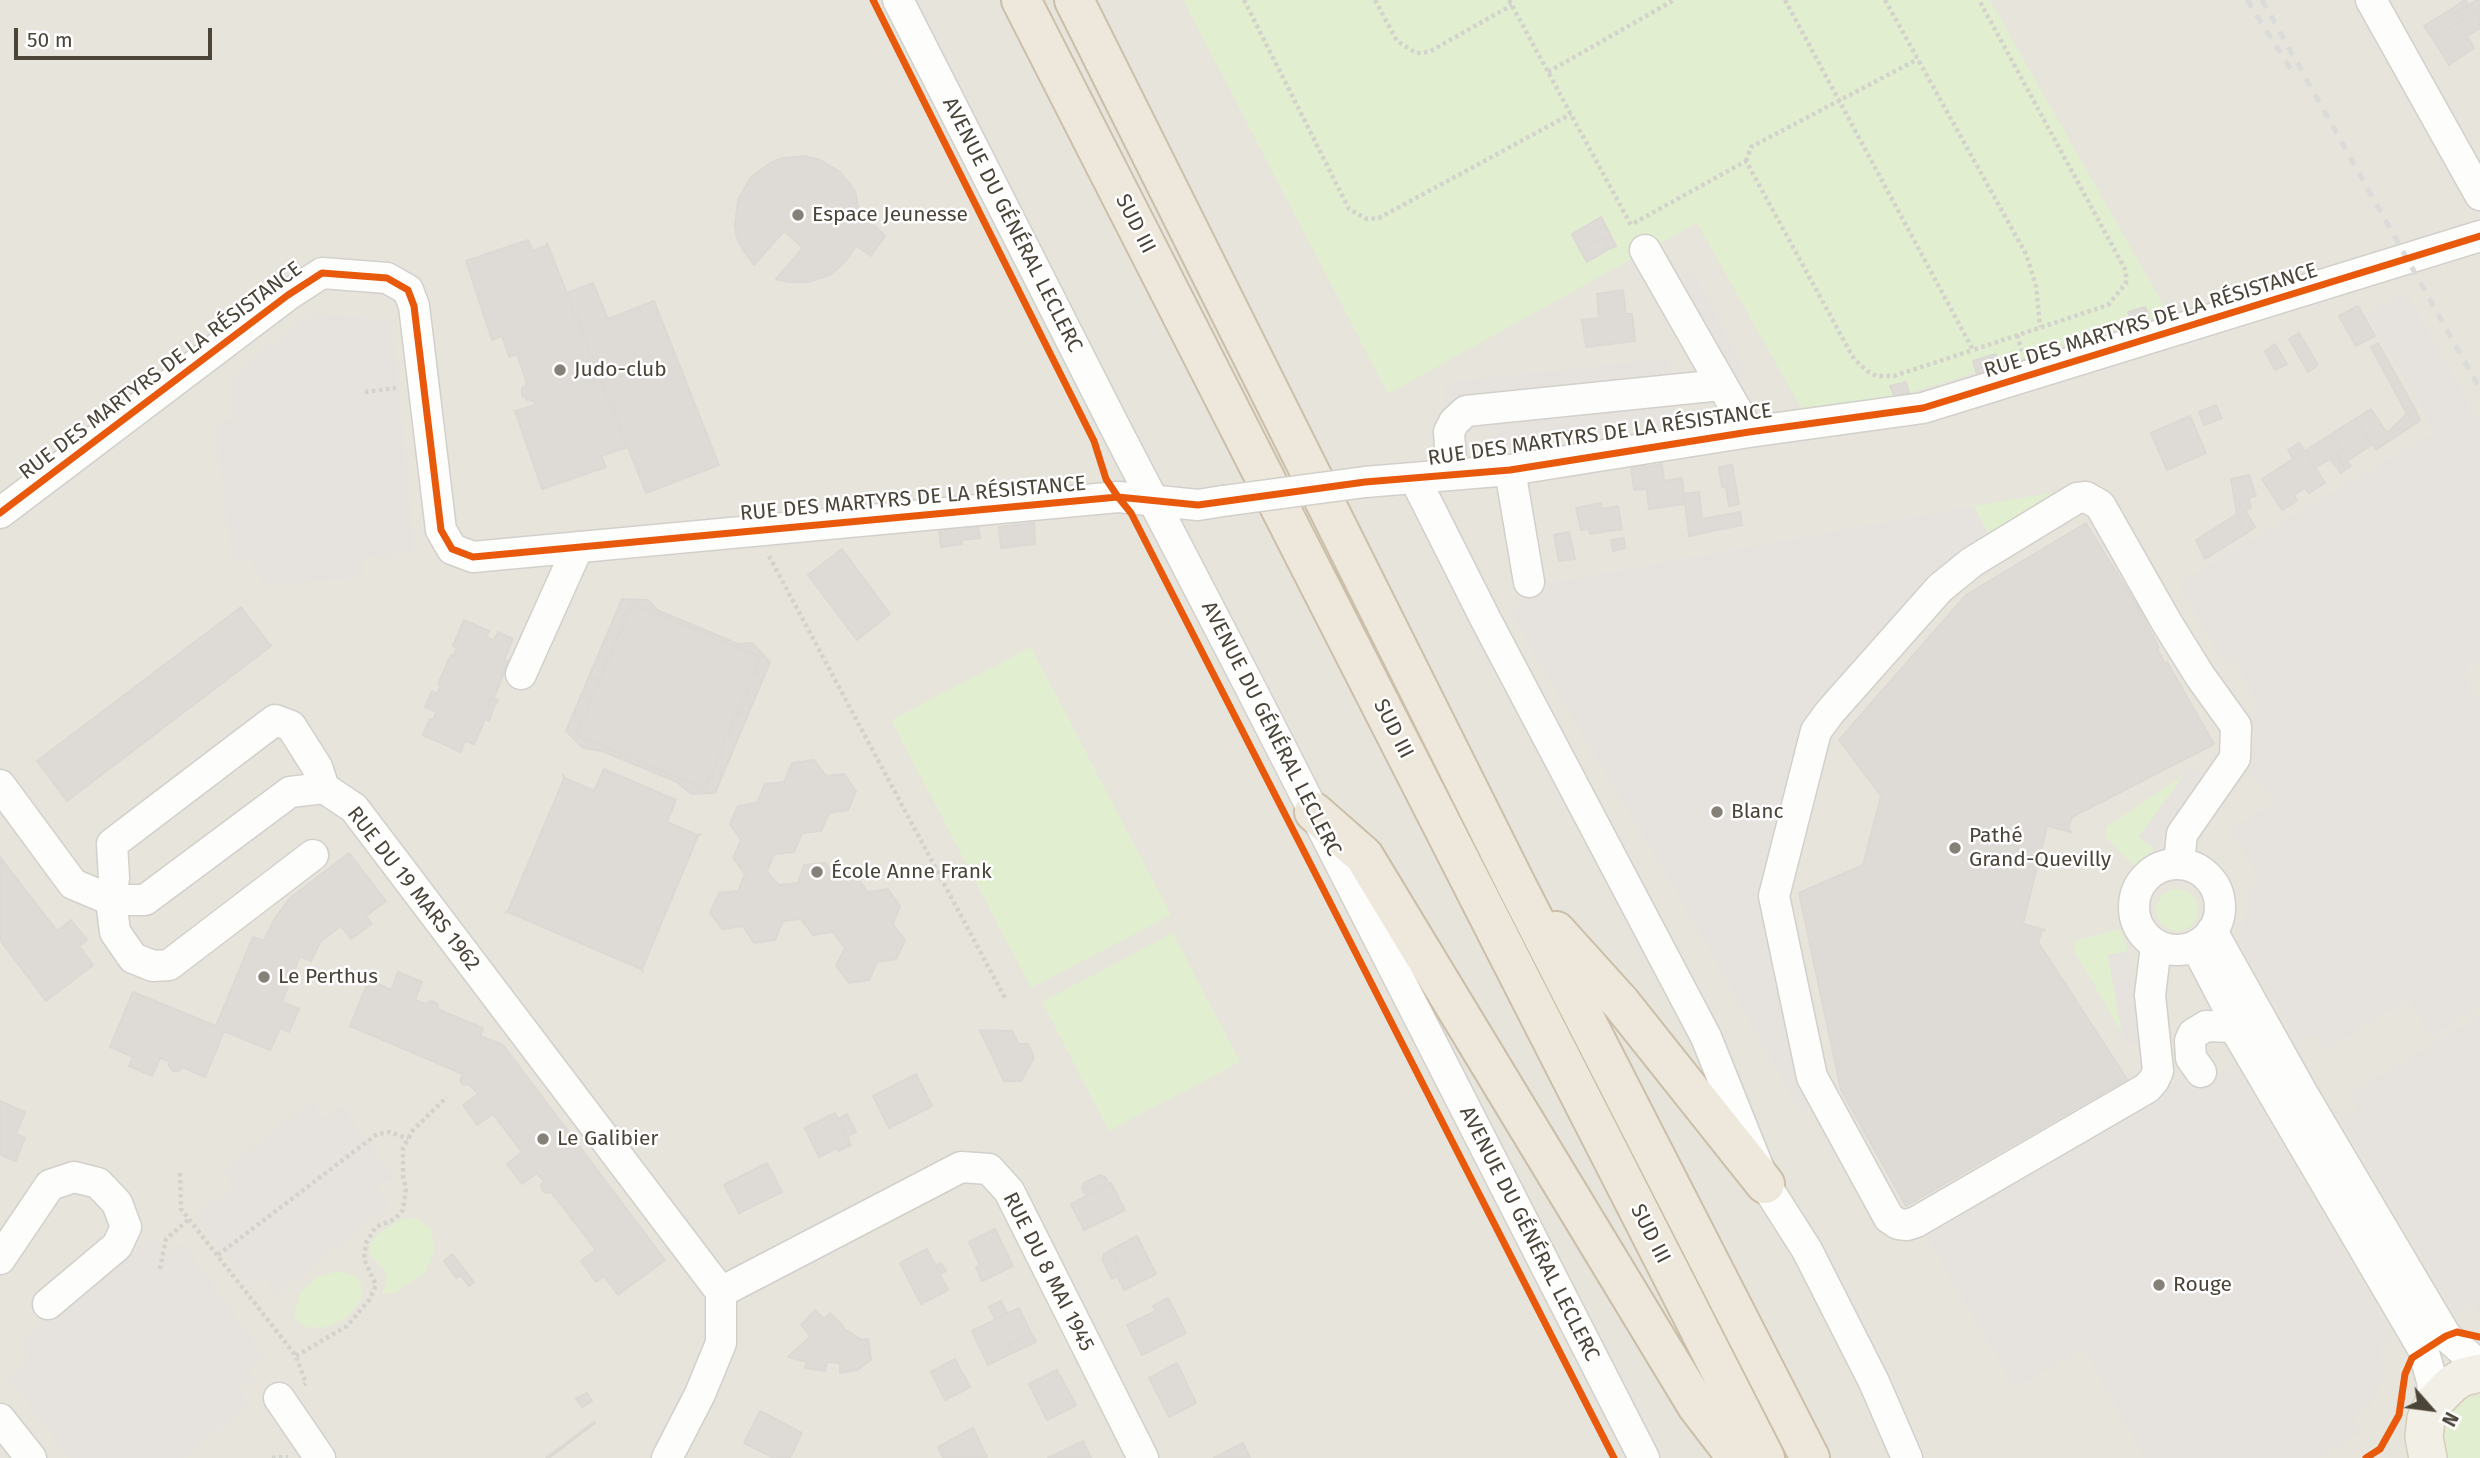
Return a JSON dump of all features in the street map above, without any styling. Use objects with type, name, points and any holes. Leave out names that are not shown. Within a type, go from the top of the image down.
[{"type":"highway","name":"SUD III","points":[[1021,0],[1765,1458]]},
{"type":"highway","name":"SUD III","points":[[1074,0],[1519,890],[1810,1458]]},
{"type":"highway","points":[[1314,812],[1364,856],[1697,1406],[1737,1458]]},
{"type":"highway","points":[[1519,890],[1621,1003],[1765,1184]]},
{"type":"main road","points":[[2419,1451],[2426,1419],[2434,1402],[2463,1377],[2480,1373]]},
{"type":"street","name":"AVENUE DU GÉNÉRAL LECLERC","points":[[898,0],[1644,1458]]},
{"type":"street","points":[[2371,0],[2480,195]]},
{"type":"street","name":"RUE DES MARTYRS DE LA RÉSISTANCE","points":[[0,513],[288,295],[322,273],[387,278],[408,290],[414,306],[440,530],[452,548],[473,556],[1118,498],[1198,505],[1365,482],[1510,470],[1748,432],[1923,408],[2480,236]]},
{"type":"street","points":[[1638,237],[1748,432]]},
{"type":"street","points":[[1452,475],[1449,432],[1454,422],[1466,411],[1721,385]]},
{"type":"street","points":[[1510,470],[1529,582]]},
{"type":"street","points":[[1415,479],[1486,620],[1706,1037],[1765,1184],[1807,1250],[1874,1382],[1907,1458]]},
{"type":"street","points":[[2156,946],[2150,995],[2158,1071],[2147,1088],[1916,1222],[1898,1224],[1889,1218],[1812,1077],[1774,896],[1816,731],[1940,588],[1972,562],[2077,498],[2086,497],[2100,505],[2167,623],[2236,726],[2235,758],[2182,834],[2179,863]]},
{"type":"street","points":[[521,674],[578,547]]},
{"type":"street","points":[[0,785],[73,884],[111,900],[145,900],[290,792],[324,788],[317,767],[291,726],[275,720],[112,844],[114,878],[111,900],[115,932],[134,958],[153,966],[169,965],[313,855]]},
{"type":"street","name":"RUE DU 19 MARS 1962","points":[[324,788],[354,808],[721,1292]]},
{"type":"street","points":[[2179,863],[2203,872],[2213,882],[2220,906],[2218,920],[2204,939],[2183,950],[2169,950],[2156,946],[2144,937],[2133,910],[2134,895],[2140,882],[2151,871],[2164,865],[2179,863]]},
{"type":"street","points":[[2204,939],[2234,1027],[2423,1349],[2432,1381],[2434,1402]]},
{"type":"street","points":[[2204,939],[2298,1085],[2446,1336],[2480,1366]]},
{"type":"street","points":[[2201,1072],[2191,1058],[2190,1041],[2193,1034],[2206,1026],[2234,1027]]},
{"type":"street","name":"RUE DU 8 MAI 1945","points":[[721,1292],[961,1167],[989,1169],[1009,1191],[1143,1458]]},
{"type":"street","points":[[0,1259],[50,1185],[74,1177],[98,1183],[117,1203],[126,1227],[117,1246],[48,1304]]},
{"type":"street","points":[[667,1458],[700,1395],[721,1343],[721,1292]]},
{"type":"street","points":[[279,1398],[320,1458]]},
{"type":"street","points":[[0,1419],[31,1458]]},
{"type":"path","points":[[1244,0],[1349,209],[1367,219],[1379,218],[1571,114]]},
{"type":"path","points":[[1375,0],[1397,41],[1416,52],[1429,52],[1510,3],[1638,237],[1745,161],[1751,147],[1918,59]]},
{"type":"path","points":[[1548,72],[1674,0]]},
{"type":"path","points":[[1785,0],[1973,350]]},
{"type":"path","points":[[1885,0],[2026,254],[2036,286],[2040,327]]},
{"type":"path","points":[[1745,161],[1854,359],[1876,376],[1894,376],[2108,305],[2126,283],[2126,271],[1979,0]]},
{"type":"path","points":[[755,531],[1005,998]]},
{"type":"path","points":[[296,1356],[347,1326],[369,1300],[376,1285],[364,1259],[366,1243],[376,1227],[395,1219],[403,1210],[406,1189],[403,1148],[413,1130],[447,1097]]},
{"type":"path","points":[[218,1255],[377,1134],[390,1132],[408,1139]]},
{"type":"path","points":[[180,1173],[181,1209],[296,1356],[306,1383],[279,1398]]},
{"type":"path","points":[[160,1269],[166,1239],[189,1219]]},
{"type":"shaded area","points":[[0,0],[2480,0],[2480,1458],[0,1458]]},
{"type":"shaded area","points":[[1692,270],[1746,374],[1731,384],[1674,282]]},
{"type":"shaded area","points":[[2406,292],[2480,424],[2480,660],[2467,667],[2465,678],[2480,703],[2480,1007],[2431,1036],[2409,999],[2326,1050],[2315,1033],[2298,1043],[2239,941],[2251,886],[2261,880],[2230,829],[2280,800],[2247,775],[2256,758],[2247,747],[2256,700],[2237,666],[2218,653],[2179,583],[2435,432],[2367,313]]},
{"type":"shaded area","points":[[313,313],[392,320],[414,551],[390,554],[385,559],[362,556],[362,577],[263,586],[251,557],[232,561],[215,424],[231,419],[234,410],[231,381],[252,359]]},
{"type":"shaded area","points":[[1668,358],[1674,421],[1491,443],[1485,399],[1446,402],[1444,383]]},
{"type":"shaded area","name":"Blanc","points":[[1974,506],[1991,540],[1971,574],[1832,729],[1786,885],[1828,1088],[1835,1100],[1800,1111],[1693,920],[1509,610],[1527,599],[1523,588]]},
{"type":"shaded area","points":[[2192,765],[2207,776],[2154,849],[2139,837]]},
{"type":"shaded area","points":[[2128,951],[2143,1041],[2124,1044],[2108,955]]},
{"type":"shaded area","points":[[2480,1016],[2480,1315],[2473,1304],[2456,1314],[2341,1119],[2358,1109],[2349,1094]]},
{"type":"shaded area","name":"Rouge","points":[[2235,1064],[2393,1339],[2379,1347],[2384,1367],[2377,1393],[2368,1408],[2353,1419],[2360,1433],[2318,1458],[2145,1458],[2084,1348],[2015,1388],[1924,1232],[2144,1106],[2179,1082],[2212,1067],[2219,1074]]},
{"type":"shaded area","points":[[311,1101],[324,1119],[341,1106],[393,1176],[377,1188],[389,1205],[277,1295],[263,1275],[248,1285],[195,1216],[234,1187],[223,1171]]},
{"type":"shaded area","points":[[152,1238],[165,1254],[182,1243],[264,1356],[248,1368],[255,1378],[239,1390],[250,1405],[180,1458],[69,1458],[8,1376],[30,1358],[19,1342]]},
{"type":"green space","points":[[1183,0],[1990,0],[2168,313],[1909,393],[1801,408],[1697,223],[1388,394]]},
{"type":"green space","points":[[2050,493],[2054,497],[1991,540],[1974,506]]},
{"type":"green space","points":[[1031,647],[1171,915],[1031,988],[891,720]]},
{"type":"green space","points":[[2184,775],[2139,837],[2154,849],[2135,867],[2104,836],[2106,827]]},
{"type":"green space","points":[[2177,889],[2192,895],[2198,910],[2192,925],[2177,931],[2162,925],[2156,910],[2162,895]]},
{"type":"green space","points":[[2120,929],[2128,951],[2108,955],[2122,1033],[2073,949],[2078,940]]},
{"type":"green space","points":[[1173,933],[1240,1062],[1109,1131],[1042,1002]]},
{"type":"green space","points":[[417,1218],[431,1229],[435,1249],[425,1273],[395,1293],[382,1293],[386,1283],[386,1271],[369,1254],[370,1246],[377,1234],[402,1219]]},
{"type":"green space","points":[[335,1272],[357,1277],[362,1286],[361,1299],[356,1307],[345,1318],[328,1327],[309,1328],[298,1322],[294,1316],[301,1291],[318,1277]]},
{"type":"green space","points":[[2480,1395],[2480,1458],[2447,1458],[2443,1440],[2449,1417],[2467,1399]]},
{"type":"building","points":[[2465,0],[2469,5],[2453,15],[2450,10]]},
{"type":"building","points":[[2480,0],[2480,8],[2433,39],[2424,26],[2450,10],[2453,15]]},
{"type":"building","points":[[2480,8],[2480,28],[2467,36],[2474,48],[2449,65],[2433,39]]},
{"type":"building","name":"Espace Jeunesse","points":[[805,156],[820,160],[840,172],[855,191],[861,222],[875,226],[885,236],[871,256],[856,246],[844,263],[830,275],[808,282],[788,282],[776,279],[803,248],[784,231],[754,265],[737,238],[735,225],[738,200],[751,177],[770,163],[783,158]]},
{"type":"building","points":[[1601,217],[1616,246],[1609,249],[1603,237],[1580,250],[1572,234]]},
{"type":"building","points":[[1603,237],[1609,249],[1587,262],[1580,250]]},
{"type":"building","name":"Judo-club","points":[[528,240],[533,251],[547,243],[628,447],[601,456],[606,467],[542,489],[515,411],[535,405],[534,401],[527,400],[522,395],[522,388],[527,384],[517,354],[509,357],[502,336],[492,340],[466,261]]},
{"type":"building","points":[[593,283],[608,319],[654,301],[719,465],[646,493],[567,293]]},
{"type":"building","points":[[1623,290],[1626,314],[1632,314],[1635,341],[1586,347],[1582,320],[1599,318],[1597,294]]},
{"type":"building","points":[[2358,306],[2375,336],[2356,346],[2339,316]]},
{"type":"building","points":[[2145,307],[2149,315],[2147,321],[2132,325],[2128,312]]},
{"type":"building","points":[[2299,333],[2318,365],[2308,372],[2289,339]]},
{"type":"building","points":[[2378,343],[2415,409],[2407,414],[2371,347]]},
{"type":"building","points":[[2275,344],[2287,364],[2275,370],[2265,351]]},
{"type":"building","points":[[1996,354],[1999,367],[1977,374],[1973,361]]},
{"type":"building","points":[[1906,382],[1909,393],[1895,397],[1890,386]]},
{"type":"building","points":[[2216,405],[2222,418],[2204,425],[2199,412]]},
{"type":"building","points":[[2371,409],[2387,433],[2407,414],[2415,424],[2376,450],[2355,419]]},
{"type":"building","points":[[2415,409],[2420,420],[2415,424],[2407,414]]},
{"type":"building","points":[[2190,416],[2206,453],[2167,470],[2151,433]]},
{"type":"building","points":[[2355,419],[2372,445],[2347,461],[2351,466],[2346,469],[2336,454],[2342,451],[2330,435]]},
{"type":"building","points":[[2330,435],[2342,451],[2336,454],[2346,469],[2341,473],[2330,459],[2315,467],[2305,451]]},
{"type":"building","points":[[2299,443],[2305,451],[2293,459],[2288,450]]},
{"type":"building","points":[[2305,451],[2325,483],[2309,493],[2305,488],[2294,495],[2297,501],[2282,510],[2262,479]]},
{"type":"building","points":[[1645,464],[1646,467],[1662,464],[1664,481],[1682,478],[1685,504],[1649,509],[1647,489],[1634,490],[1631,466]]},
{"type":"building","points":[[1732,465],[1739,504],[1729,506],[1719,467]]},
{"type":"building","points":[[2249,475],[2256,496],[2249,498],[2251,508],[2245,510],[2255,527],[2245,534],[2237,514],[2231,479]]},
{"type":"building","points":[[1699,492],[1702,519],[1740,512],[1742,525],[1689,536],[1684,494]]},
{"type":"building","points":[[1601,503],[1602,509],[1618,506],[1622,529],[1590,534],[1589,529],[1581,530],[1576,508]]},
{"type":"building","points":[[2237,514],[2245,534],[2205,559],[2196,540]]},
{"type":"building","points":[[1034,523],[1035,544],[1001,548],[999,527]]},
{"type":"building","name":"Pathé Grand-Quevilly","points":[[2086,523],[2139,609],[2165,664],[2167,662],[2214,744],[2072,817],[2068,829],[2071,832],[2047,826],[2023,924],[2045,930],[2038,942],[2127,1079],[1906,1206],[1841,1090],[1799,893],[1863,865],[1881,796],[1839,740],[1966,595]]},
{"type":"building","points":[[978,525],[980,538],[941,547],[939,529]]},
{"type":"building","points":[[1569,532],[1575,559],[1559,561],[1554,535]]},
{"type":"building","points":[[1624,538],[1625,548],[1613,551],[1611,540]]},
{"type":"building","points":[[842,549],[890,614],[857,640],[808,575]]},
{"type":"building","points":[[622,599],[648,600],[657,610],[738,644],[752,643],[770,662],[715,793],[691,794],[677,782],[602,751],[583,748],[566,731]],"holes":[[[632,603],[760,657],[755,670],[758,674],[754,673],[746,691],[749,695],[745,694],[737,712],[741,714],[736,715],[729,733],[732,734],[731,737],[727,735],[720,753],[722,757],[719,755],[711,775],[714,776],[710,777],[704,789],[577,735],[582,723],[578,722],[579,719],[583,721],[591,701],[588,698],[592,699],[599,681],[595,679],[600,679],[608,660],[604,658],[609,658],[617,639],[614,637],[618,637],[626,618],[622,617],[623,614],[627,616]]]},
{"type":"building","points":[[632,603],[760,657],[755,670],[758,674],[754,673],[746,691],[749,695],[745,694],[737,712],[741,714],[736,715],[729,733],[732,734],[731,737],[727,735],[720,753],[722,757],[719,755],[711,775],[714,776],[710,777],[704,789],[577,735],[582,723],[578,722],[579,719],[583,721],[591,701],[588,698],[592,699],[599,681],[595,679],[600,679],[608,660],[604,658],[609,658],[617,639],[614,637],[618,637],[626,618],[622,617],[623,614],[627,616]]},
{"type":"building","points":[[241,607],[271,646],[67,801],[37,761]]},
{"type":"building","points":[[464,620],[489,631],[486,637],[494,640],[498,632],[513,639],[504,660],[509,661],[493,700],[489,698],[487,704],[494,707],[489,721],[485,719],[474,744],[465,741],[461,752],[423,735],[430,719],[433,720],[437,712],[425,707],[432,691],[437,694],[441,685],[438,684],[457,648],[453,646]]},
{"type":"building","points":[[489,698],[498,700],[494,707],[487,704]]},
{"type":"building","name":"École Anne Frank","points":[[814,760],[826,776],[844,774],[856,791],[848,810],[829,813],[821,831],[802,833],[794,852],[774,854],[767,871],[778,885],[798,883],[804,865],[825,863],[837,878],[856,876],[868,892],[888,889],[900,906],[893,924],[905,940],[896,959],[877,962],[869,980],[849,983],[836,966],[845,948],[833,932],[813,935],[801,919],[783,921],[775,940],[754,943],[743,926],[722,929],[710,913],[719,893],[738,891],[745,874],[733,858],[741,840],[730,824],[738,806],[757,803],[765,784],[784,782],[792,763]]},
{"type":"building","points":[[604,769],[676,800],[667,822],[697,835],[701,834],[643,972],[505,913],[564,779],[563,775],[594,791]]},
{"type":"building","name":"Le Perthus","points":[[349,853],[386,901],[366,916],[372,924],[351,939],[341,926],[320,942],[311,961],[300,956],[282,1002],[299,1009],[289,1032],[280,1028],[270,1050],[224,1031],[205,1077],[182,1067],[179,1071],[173,1071],[169,1061],[160,1058],[152,1076],[129,1066],[133,1057],[110,1047],[133,992],[216,1026],[253,937],[264,941],[275,918],[290,898]]},
{"type":"building","points":[[0,857],[57,931],[71,920],[87,940],[79,946],[93,965],[46,1001],[0,940]]},
{"type":"building","name":"Le Galibier","points":[[398,972],[422,982],[415,1000],[425,1004],[435,1002],[438,1004],[437,1009],[483,1028],[480,1036],[503,1045],[665,1260],[618,1295],[604,1276],[596,1282],[581,1261],[596,1250],[551,1192],[543,1191],[541,1185],[544,1181],[537,1173],[522,1184],[507,1164],[522,1152],[493,1114],[477,1125],[463,1105],[478,1094],[470,1085],[462,1084],[460,1080],[463,1074],[350,1026],[369,980],[391,990]]},
{"type":"building","points":[[980,1030],[1012,1031],[1019,1044],[1028,1044],[1034,1058],[1021,1081],[1004,1081]]},
{"type":"building","points":[[916,1074],[932,1106],[889,1128],[873,1096]]},
{"type":"building","points":[[0,1101],[25,1112],[16,1134],[25,1138],[16,1161],[0,1155]]},
{"type":"building","points":[[835,1113],[851,1145],[838,1151],[837,1148],[819,1157],[805,1128]]},
{"type":"building","points":[[847,1114],[856,1132],[847,1137],[838,1119]]},
{"type":"building","points":[[767,1163],[782,1192],[739,1213],[724,1185]]},
{"type":"building","points":[[1100,1175],[1105,1177],[1109,1184],[1086,1196],[1082,1189],[1084,1183]]},
{"type":"building","points":[[1111,1183],[1125,1210],[1084,1230],[1071,1204]]},
{"type":"building","points":[[995,1229],[1013,1266],[982,1281],[976,1267],[980,1265],[969,1242]]},
{"type":"building","points":[[1137,1236],[1156,1274],[1124,1290],[1117,1276],[1122,1273],[1111,1250]]},
{"type":"building","points":[[927,1249],[948,1290],[921,1304],[900,1263]]},
{"type":"building","points":[[1111,1250],[1122,1273],[1112,1279],[1102,1259],[1104,1254]]},
{"type":"building","points":[[452,1254],[474,1282],[469,1286],[460,1275],[456,1278],[444,1261]]},
{"type":"building","points":[[941,1263],[946,1271],[940,1274],[936,1266]]},
{"type":"building","points":[[1168,1298],[1186,1333],[1142,1355],[1127,1325],[1156,1311],[1153,1306]]},
{"type":"building","points":[[1001,1301],[1007,1313],[995,1319],[989,1307]]},
{"type":"building","points":[[1019,1308],[1031,1333],[1008,1345],[1012,1353],[988,1365],[972,1331]]},
{"type":"building","points":[[815,1310],[824,1319],[830,1313],[843,1326],[841,1327],[862,1340],[868,1339],[871,1360],[857,1370],[840,1373],[840,1363],[827,1362],[825,1371],[805,1368],[807,1362],[788,1357],[811,1336],[801,1325]]},
{"type":"building","points":[[1031,1333],[1036,1342],[1012,1353],[1008,1345]]},
{"type":"building","points":[[955,1359],[970,1387],[945,1400],[931,1372]]},
{"type":"building","points":[[1177,1363],[1196,1403],[1169,1417],[1149,1378]]},
{"type":"building","points":[[1057,1370],[1076,1405],[1047,1420],[1029,1384]]},
{"type":"building","points":[[587,1393],[592,1401],[582,1407],[576,1399]]},
{"type":"building","points":[[760,1411],[802,1433],[790,1458],[774,1458],[744,1443]]},
{"type":"building","points":[[594,1422],[549,1458],[546,1458]]},
{"type":"building","points":[[973,1428],[987,1457],[943,1458],[938,1447]]},
{"type":"building","points":[[1083,1441],[1091,1458],[1048,1458]]},
{"type":"building","points":[[1243,1443],[1250,1458],[1214,1458]]},
{"type":"railway","points":[[2247,0],[2292,71]]},
{"type":"railway","points":[[2262,0],[2480,389]]},
{"type":"cycle path","points":[[873,0],[1094,441],[1106,479],[1131,513],[1614,1458]]},
{"type":"cycle path","points":[[0,513],[288,295],[322,273],[387,278],[408,290],[414,306],[441,530],[452,549],[473,557],[1118,497],[1198,505],[1365,482],[1510,470],[1923,408],[2480,236]]},
{"type":"cycle path","points":[[2366,1458],[2380,1449],[2399,1415],[2405,1374],[2412,1358],[2457,1332],[2480,1337]]},
{"type":"place","name":"Espace Jeunesse","points":[[798,215]]},
{"type":"place","name":"Judo-club","points":[[560,370]]},
{"type":"place","name":"Blanc","points":[[1717,812]]},
{"type":"place","name":"Pathé Grand-Quevilly","points":[[1955,848]]},
{"type":"place","name":"École Anne Frank","points":[[817,872]]},
{"type":"place","name":"Le Perthus","points":[[264,977]]},
{"type":"place","name":"Le Galibier","points":[[543,1139]]},
{"type":"place","name":"Rouge","points":[[2159,1285]]}]
